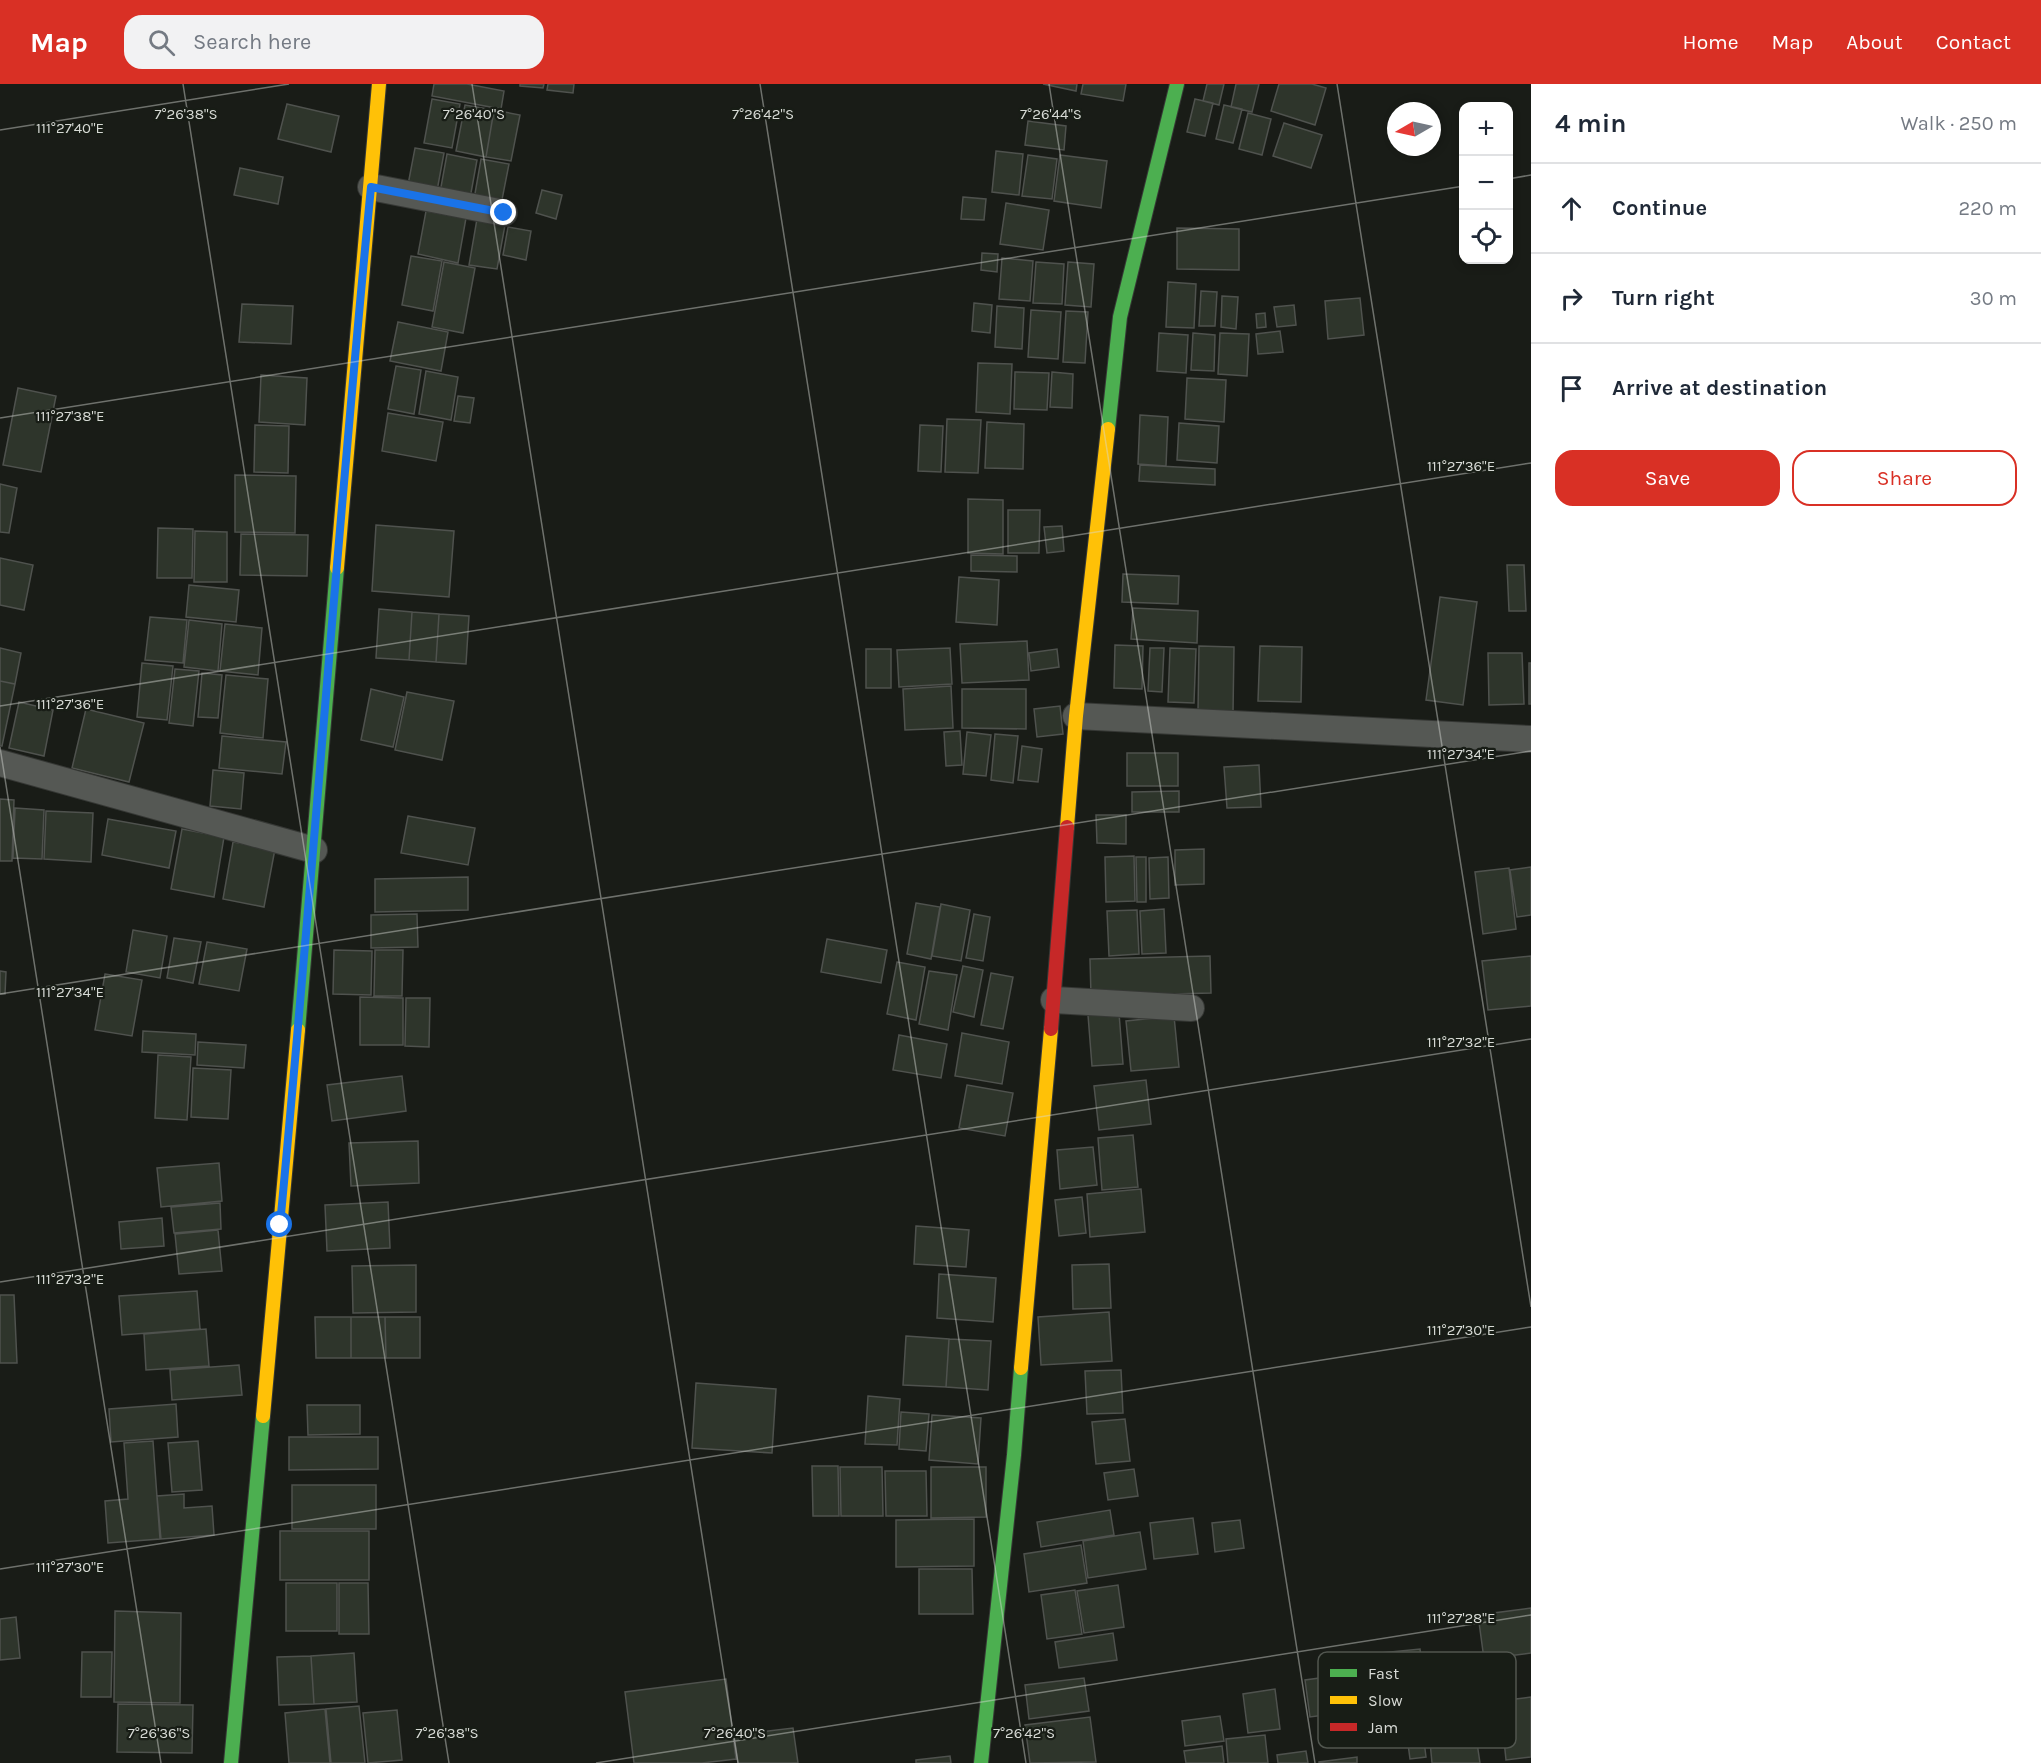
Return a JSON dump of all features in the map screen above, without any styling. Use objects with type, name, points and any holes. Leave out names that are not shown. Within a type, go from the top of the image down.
[{"type":"street","points":[[231,1763],[314,850],[379,84]]},
{"type":"street","points":[[981,1763],[1014,1455],[1054,1000],[1076,716],[1120,317],[1177,84]]},
{"type":"street","points":[[371,187],[504,213]]},
{"type":"street","points":[[1076,716],[1531,739]]},
{"type":"street","points":[[0,763],[314,850]]},
{"type":"street","points":[[1054,1000],[1191,1008]]},
{"type":"building","points":[[434,84],[467,84],[504,91],[501,109],[432,96]]},
{"type":"building","points":[[520,84],[544,84],[543,88],[520,86]]},
{"type":"building","points":[[548,84],[574,84],[573,93],[547,90]]},
{"type":"building","points":[[1043,84],[1077,84],[1076,91]]},
{"type":"building","points":[[1083,84],[1126,84],[1123,101],[1081,94]]},
{"type":"building","points":[[1207,84],[1224,84],[1219,105],[1203,101]]},
{"type":"building","points":[[1236,84],[1259,84],[1252,112],[1231,107]]},
{"type":"building","points":[[1279,84],[1312,84],[1326,88],[1315,125],[1271,111]]},
{"type":"building","points":[[432,99],[460,104],[452,148],[424,143]]},
{"type":"building","points":[[1195,99],[1213,103],[1205,136],[1187,132]]},
{"type":"building","points":[[287,104],[339,116],[331,152],[278,139]]},
{"type":"building","points":[[465,105],[494,110],[486,157],[456,151]]},
{"type":"building","points":[[1224,105],[1242,109],[1233,143],[1216,139]]},
{"type":"building","points":[[494,110],[520,115],[511,161],[486,157]]},
{"type":"building","points":[[1248,113],[1271,119],[1262,155],[1239,149]]},
{"type":"building","points":[[1028,121],[1066,126],[1064,150],[1025,145]]},
{"type":"building","points":[[1284,123],[1322,135],[1311,168],[1273,156]]},
{"type":"building","points":[[415,148],[444,153],[436,196],[407,190]]},
{"type":"building","points":[[996,151],[1023,154],[1019,195],[992,192]]},
{"type":"building","points":[[447,154],[477,160],[469,204],[439,198]]},
{"type":"building","points":[[1028,155],[1057,159],[1052,199],[1022,196]]},
{"type":"building","points":[[1060,155],[1107,161],[1101,208],[1054,201]]},
{"type":"building","points":[[481,159],[509,164],[500,210],[473,205]]},
{"type":"building","points":[[240,168],[283,177],[278,204],[234,195]]},
{"type":"building","points":[[542,190],[562,195],[556,219],[536,213]]},
{"type":"building","points":[[963,197],[986,199],[984,220],[961,219]]},
{"type":"building","points":[[1006,203],[1049,210],[1043,250],[1000,244]]},
{"type":"building","points":[[426,211],[466,218],[458,263],[418,254]]},
{"type":"building","points":[[477,219],[505,225],[497,269],[469,265]]},
{"type":"building","points":[[508,227],[531,231],[526,260],[503,255]]},
{"type":"building","points":[[1177,228],[1239,229],[1239,270],[1177,269]]},
{"type":"building","points":[[982,253],[998,254],[997,272],[981,270]]},
{"type":"building","points":[[411,256],[442,261],[433,311],[402,305]]},
{"type":"building","points":[[1002,258],[1033,261],[1030,301],[999,299]]},
{"type":"building","points":[[444,262],[475,268],[463,333],[432,327]]},
{"type":"building","points":[[1036,262],[1064,264],[1062,304],[1033,303]]},
{"type":"building","points":[[1068,262],[1094,264],[1091,307],[1065,305]]},
{"type":"building","points":[[1168,282],[1196,284],[1194,328],[1166,327]]},
{"type":"building","points":[[1201,291],[1217,292],[1215,326],[1199,326]]},
{"type":"building","points":[[1222,296],[1238,297],[1236,329],[1221,327]]},
{"type":"building","points":[[1360,298],[1364,335],[1328,339],[1325,301]]},
{"type":"building","points":[[974,303],[992,305],[990,333],[972,331]]},
{"type":"building","points":[[242,304],[293,306],[291,344],[239,342]]},
{"type":"building","points":[[1294,305],[1296,325],[1277,327],[1274,307]]},
{"type":"building","points":[[997,306],[1024,308],[1022,349],[995,347]]},
{"type":"building","points":[[1031,310],[1061,312],[1058,359],[1028,357]]},
{"type":"building","points":[[1066,311],[1088,312],[1085,363],[1063,362]]},
{"type":"building","points":[[1265,313],[1266,327],[1257,328],[1256,314]]},
{"type":"building","points":[[398,322],[448,332],[441,371],[390,361]]},
{"type":"building","points":[[1280,331],[1283,352],[1258,354],[1256,334]]},
{"type":"building","points":[[1159,333],[1188,335],[1186,373],[1157,371]]},
{"type":"building","points":[[1193,333],[1215,335],[1214,371],[1191,370]]},
{"type":"building","points":[[1220,333],[1249,334],[1247,376],[1218,374]]},
{"type":"building","points":[[978,363],[1012,364],[1010,414],[976,412]]},
{"type":"building","points":[[396,366],[421,370],[414,414],[388,409]]},
{"type":"building","points":[[426,371],[458,377],[451,420],[419,414]]},
{"type":"building","points":[[1015,372],[1049,373],[1047,410],[1014,409]]},
{"type":"building","points":[[1052,372],[1073,374],[1072,408],[1050,407]]},
{"type":"building","points":[[261,375],[307,378],[305,425],[259,422]]},
{"type":"building","points":[[1187,378],[1226,380],[1224,422],[1185,419]]},
{"type":"building","points":[[18,388],[56,396],[41,472],[3,465]]},
{"type":"building","points":[[458,396],[474,398],[470,423],[454,421]]},
{"type":"building","points":[[388,413],[443,422],[436,461],[382,451]]},
{"type":"building","points":[[1140,415],[1168,417],[1166,466],[1138,464]]},
{"type":"building","points":[[947,419],[981,420],[978,473],[945,472]]},
{"type":"building","points":[[987,422],[1024,424],[1023,469],[985,468]]},
{"type":"building","points":[[1179,423],[1219,426],[1217,463],[1177,460]]},
{"type":"building","points":[[255,425],[289,426],[288,473],[254,472]]},
{"type":"building","points":[[920,425],[943,426],[941,472],[918,471]]},
{"type":"building","points":[[1140,465],[1215,469],[1215,485],[1139,481]]},
{"type":"building","points":[[235,475],[296,476],[295,533],[235,532]]},
{"type":"building","points":[[0,484],[17,488],[9,533],[0,532]]},
{"type":"building","points":[[968,499],[1003,500],[1003,554],[968,553]]},
{"type":"building","points":[[1008,510],[1040,510],[1039,553],[1008,553]]},
{"type":"building","points":[[376,525],[454,531],[449,597],[372,591]]},
{"type":"building","points":[[1062,526],[1064,551],[1047,553],[1044,527]]},
{"type":"building","points":[[158,528],[193,529],[192,578],[157,578]]},
{"type":"building","points":[[195,531],[227,532],[227,582],[194,582]]},
{"type":"building","points":[[241,534],[308,535],[307,576],[240,575]]},
{"type":"building","points":[[971,555],[1017,556],[1017,572],[971,571]]},
{"type":"building","points":[[0,558],[33,565],[24,610],[0,605]]},
{"type":"building","points":[[1507,565],[1524,565],[1526,611],[1509,611]]},
{"type":"building","points":[[1123,574],[1179,576],[1178,604],[1122,602]]},
{"type":"building","points":[[959,577],[999,580],[997,625],[956,622]]},
{"type":"building","points":[[189,585],[239,590],[236,622],[186,617]]},
{"type":"building","points":[[1440,597],[1477,602],[1463,705],[1426,700]]},
{"type":"building","points":[[1133,608],[1198,611],[1197,643],[1131,639]]},
{"type":"building","points":[[379,609],[412,612],[409,660],[376,658]]},
{"type":"building","points":[[412,612],[439,614],[436,662],[409,660]]},
{"type":"building","points":[[439,614],[469,616],[466,664],[436,662]]},
{"type":"building","points":[[150,617],[187,620],[183,663],[145,660]]},
{"type":"building","points":[[189,620],[222,624],[218,671],[184,667]]},
{"type":"building","points":[[225,624],[262,628],[258,675],[220,671]]},
{"type":"building","points":[[1027,641],[1029,680],[962,683],[960,644]]},
{"type":"building","points":[[1115,645],[1143,646],[1142,689],[1114,688]]},
{"type":"building","points":[[1199,646],[1234,647],[1233,713],[1198,712]]},
{"type":"building","points":[[1260,646],[1302,647],[1301,702],[1258,701]]},
{"type":"building","points":[[0,648],[21,653],[15,684],[0,681]]},
{"type":"building","points":[[950,648],[952,684],[899,687],[897,650]]},
{"type":"building","points":[[1150,648],[1164,648],[1162,692],[1148,691]]},
{"type":"building","points":[[1170,648],[1196,649],[1194,703],[1168,702]]},
{"type":"building","points":[[866,649],[891,649],[891,688],[866,688]]},
{"type":"building","points":[[1057,649],[1059,667],[1031,671],[1029,653]]},
{"type":"building","points":[[1488,653],[1522,653],[1524,704],[1489,705]]},
{"type":"building","points":[[142,663],[173,666],[167,720],[137,717]]},
{"type":"building","points":[[1529,663],[1531,663],[1531,704],[1529,704]]},
{"type":"building","points":[[175,669],[199,671],[193,726],[169,723]]},
{"type":"building","points":[[202,673],[222,675],[218,718],[198,717]]},
{"type":"building","points":[[226,675],[268,679],[263,738],[220,733]]},
{"type":"building","points":[[0,681],[15,684],[2,746],[0,746]]},
{"type":"building","points":[[951,686],[953,728],[905,730],[903,689]]},
{"type":"building","points":[[371,689],[404,697],[393,747],[361,740]]},
{"type":"building","points":[[962,689],[1026,689],[1026,729],[962,728]]},
{"type":"building","points":[[407,692],[454,701],[442,760],[395,750]]},
{"type":"building","points":[[19,702],[53,710],[44,756],[9,748]]},
{"type":"building","points":[[1060,706],[1063,734],[1037,737],[1034,709]]},
{"type":"building","points":[[86,709],[144,723],[129,782],[72,768]]},
{"type":"building","points":[[960,731],[962,765],[946,766],[944,732]]},
{"type":"building","points":[[967,732],[991,735],[986,776],[963,774]]},
{"type":"building","points":[[995,734],[1018,736],[1013,783],[991,780]]},
{"type":"building","points":[[222,736],[286,742],[282,774],[219,768]]},
{"type":"building","points":[[1022,746],[1042,749],[1038,782],[1018,780]]},
{"type":"building","points":[[1127,753],[1178,753],[1178,786],[1127,786]]},
{"type":"building","points":[[1259,765],[1261,807],[1227,808],[1224,767]]},
{"type":"building","points":[[213,770],[244,773],[241,809],[210,806]]},
{"type":"building","points":[[1179,791],[1179,812],[1132,812],[1132,792]]},
{"type":"building","points":[[0,799],[14,800],[12,861],[0,861]]},
{"type":"building","points":[[15,808],[44,810],[42,859],[13,858]]},
{"type":"building","points":[[46,811],[93,813],[91,862],[44,859]]},
{"type":"building","points":[[1096,815],[1126,815],[1126,844],[1097,843]]},
{"type":"building","points":[[408,816],[475,828],[468,865],[401,853]]},
{"type":"building","points":[[108,819],[176,831],[169,868],[102,855]]},
{"type":"building","points":[[182,829],[224,837],[214,897],[171,889]]},
{"type":"building","points":[[233,842],[275,849],[264,907],[223,899]]},
{"type":"building","points":[[1204,849],[1204,884],[1175,885],[1175,850]]},
{"type":"building","points":[[1134,856],[1135,901],[1106,902],[1105,857]]},
{"type":"building","points":[[1136,857],[1146,857],[1146,902],[1137,902]]},
{"type":"building","points":[[1168,857],[1169,898],[1150,899],[1149,858]]},
{"type":"building","points":[[1531,867],[1531,915],[1517,917],[1510,870]]},
{"type":"building","points":[[1509,868],[1516,929],[1483,934],[1475,872]]},
{"type":"building","points":[[468,877],[468,910],[375,912],[375,879]]},
{"type":"building","points":[[916,903],[940,907],[931,959],[907,954]]},
{"type":"building","points":[[941,904],[970,910],[961,961],[932,956]]},
{"type":"building","points":[[1164,909],[1166,953],[1142,954],[1140,911]]},
{"type":"building","points":[[1137,910],[1139,954],[1109,956],[1107,911]]},
{"type":"building","points":[[417,914],[418,947],[371,948],[371,915]]},
{"type":"building","points":[[974,914],[990,917],[983,961],[966,958]]},
{"type":"building","points":[[133,930],[167,936],[160,978],[126,972]]},
{"type":"building","points":[[174,938],[201,942],[193,983],[167,978]]},
{"type":"building","points":[[827,939],[887,950],[881,983],[821,972]]},
{"type":"building","points":[[207,942],[247,949],[239,991],[199,984]]},
{"type":"building","points":[[334,950],[372,951],[371,995],[333,994]]},
{"type":"building","points":[[375,950],[403,950],[402,996],[374,996]]},
{"type":"building","points":[[1210,956],[1211,993],[1091,996],[1090,959]]},
{"type":"building","points":[[1531,956],[1531,1006],[1488,1010],[1482,961]]},
{"type":"building","points":[[897,962],[925,967],[916,1020],[887,1014]]},
{"type":"building","points":[[963,966],[983,970],[974,1017],[953,1012]]},
{"type":"building","points":[[0,971],[6,972],[5,994],[0,994]]},
{"type":"building","points":[[929,971],[957,975],[948,1030],[919,1024]]},
{"type":"building","points":[[991,973],[1013,977],[1003,1029],[981,1025]]},
{"type":"building","points":[[105,974],[142,980],[132,1036],[95,1030]]},
{"type":"building","points":[[360,997],[403,998],[403,1045],[360,1045]]},
{"type":"building","points":[[406,998],[430,998],[429,1047],[405,1046]]},
{"type":"building","points":[[1119,1013],[1123,1064],[1092,1066],[1088,1015]]},
{"type":"building","points":[[1174,1016],[1179,1067],[1131,1071],[1126,1021]]},
{"type":"building","points":[[143,1031],[196,1034],[195,1055],[142,1052]]},
{"type":"building","points":[[962,1033],[1009,1042],[1002,1084],[955,1076]]},
{"type":"building","points":[[899,1035],[947,1044],[941,1078],[893,1070]]},
{"type":"building","points":[[198,1042],[246,1045],[244,1068],[197,1065]]},
{"type":"building","points":[[158,1055],[191,1057],[187,1120],[155,1118]]},
{"type":"building","points":[[193,1068],[231,1070],[228,1119],[191,1117]]},
{"type":"building","points":[[402,1076],[406,1111],[332,1121],[327,1085]]},
{"type":"building","points":[[1146,1080],[1151,1124],[1099,1130],[1094,1086]]},
{"type":"building","points":[[967,1085],[1013,1093],[1005,1136],[959,1128]]},
{"type":"building","points":[[1133,1135],[1138,1187],[1102,1190],[1098,1138]]},
{"type":"building","points":[[418,1141],[419,1183],[351,1186],[349,1143]]},
{"type":"building","points":[[1093,1147],[1097,1185],[1060,1189],[1057,1150]]},
{"type":"building","points":[[219,1163],[222,1201],[161,1207],[157,1168]]},
{"type":"building","points":[[1141,1189],[1145,1232],[1090,1237],[1087,1194]]},
{"type":"building","points":[[1082,1197],[1086,1233],[1059,1236],[1055,1200]]},
{"type":"building","points":[[388,1202],[390,1248],[327,1251],[325,1205]]},
{"type":"building","points":[[220,1203],[221,1229],[174,1233],[171,1207]]},
{"type":"building","points":[[162,1218],[164,1246],[121,1249],[119,1222]]},
{"type":"building","points":[[916,1226],[969,1230],[966,1267],[914,1264]]},
{"type":"building","points":[[218,1230],[222,1271],[179,1274],[175,1234]]},
{"type":"building","points":[[1109,1264],[1111,1308],[1073,1309],[1072,1265]]},
{"type":"building","points":[[416,1265],[416,1312],[353,1313],[352,1266]]},
{"type":"building","points":[[939,1274],[996,1278],[993,1322],[937,1318]]},
{"type":"building","points":[[197,1291],[200,1329],[122,1335],[119,1296]]},
{"type":"building","points":[[0,1295],[14,1295],[17,1363],[0,1363]]},
{"type":"building","points":[[1109,1312],[1112,1361],[1041,1365],[1038,1317]]},
{"type":"building","points":[[315,1317],[351,1317],[351,1358],[316,1358]]},
{"type":"building","points":[[351,1317],[385,1317],[386,1358],[351,1358]]},
{"type":"building","points":[[385,1317],[420,1317],[420,1358],[386,1358]]},
{"type":"building","points":[[206,1329],[209,1366],[146,1370],[144,1334]]},
{"type":"building","points":[[906,1336],[949,1339],[946,1387],[903,1385]]},
{"type":"building","points":[[949,1339],[991,1341],[988,1390],[946,1387]]},
{"type":"building","points":[[239,1365],[242,1395],[172,1400],[170,1370]]},
{"type":"building","points":[[1121,1370],[1123,1413],[1087,1414],[1085,1371]]},
{"type":"building","points":[[696,1383],[776,1389],[772,1453],[692,1448]]},
{"type":"building","points":[[868,1396],[900,1399],[897,1445],[865,1444]]},
{"type":"building","points":[[176,1404],[178,1437],[111,1442],[109,1409]]},
{"type":"building","points":[[307,1405],[360,1405],[360,1434],[308,1435]]},
{"type":"building","points":[[901,1412],[929,1414],[926,1451],[899,1449]]},
{"type":"building","points":[[932,1415],[981,1418],[978,1464],[929,1460]]},
{"type":"building","points":[[1125,1419],[1130,1461],[1096,1464],[1092,1422]]},
{"type":"building","points":[[289,1437],[378,1437],[378,1469],[289,1470]]},
{"type":"building","points":[[153,1441],[160,1539],[108,1543],[105,1501],[128,1499],[124,1443]]},
{"type":"building","points":[[198,1441],[202,1490],[172,1492],[168,1443]]},
{"type":"building","points":[[812,1466],[838,1466],[839,1516],[813,1516]]},
{"type":"building","points":[[840,1467],[882,1467],[883,1516],[841,1516]]},
{"type":"building","points":[[931,1467],[986,1467],[986,1517],[931,1518]]},
{"type":"building","points":[[1134,1469],[1138,1496],[1108,1500],[1104,1473]]},
{"type":"building","points":[[885,1471],[926,1471],[927,1516],[886,1516]]},
{"type":"building","points":[[292,1485],[376,1485],[376,1529],[292,1529]]},
{"type":"building","points":[[184,1494],[184,1508],[212,1506],[214,1535],[161,1539],[157,1496]]},
{"type":"building","points":[[1110,1510],[1114,1535],[1041,1547],[1037,1522]]},
{"type":"building","points":[[1193,1518],[1198,1554],[1154,1559],[1150,1523]]},
{"type":"building","points":[[974,1519],[974,1566],[896,1567],[896,1520]]},
{"type":"building","points":[[1240,1520],[1244,1548],[1215,1552],[1212,1523]]},
{"type":"building","points":[[280,1531],[369,1531],[369,1580],[280,1580]]},
{"type":"building","points":[[1140,1532],[1146,1569],[1088,1578],[1083,1541]]},
{"type":"building","points":[[1081,1545],[1087,1583],[1029,1592],[1024,1554]]},
{"type":"building","points":[[919,1569],[972,1569],[973,1614],[919,1614]]},
{"type":"building","points":[[286,1583],[337,1583],[337,1631],[286,1631]]},
{"type":"building","points":[[339,1583],[368,1583],[369,1634],[339,1634]]},
{"type":"building","points":[[1118,1585],[1124,1627],[1084,1633],[1077,1591]]},
{"type":"building","points":[[1075,1590],[1082,1634],[1047,1639],[1041,1595]]},
{"type":"building","points":[[1531,1608],[1531,1653],[1516,1655],[1516,1652],[1483,1652],[1478,1615]]},
{"type":"building","points":[[115,1611],[181,1613],[180,1703],[114,1702]]},
{"type":"building","points":[[16,1617],[20,1658],[0,1660],[0,1619]]},
{"type":"building","points":[[1113,1633],[1117,1660],[1059,1668],[1055,1642]]},
{"type":"building","points":[[1420,1649],[1420,1652],[1391,1652]]},
{"type":"building","points":[[82,1652],[112,1652],[111,1697],[81,1697]]},
{"type":"building","points":[[354,1653],[357,1702],[314,1704],[311,1656]]},
{"type":"building","points":[[311,1656],[314,1704],[279,1705],[277,1657]]},
{"type":"building","points":[[1084,1678],[1089,1711],[1029,1719],[1025,1685]]},
{"type":"building","points":[[1318,1678],[1318,1716],[1310,1717],[1305,1680]]},
{"type":"building","points":[[726,1679],[736,1759],[702,1763],[634,1763],[625,1692]]},
{"type":"building","points":[[1275,1689],[1280,1729],[1248,1733],[1243,1694]]},
{"type":"building","points":[[1531,1697],[1531,1757],[1506,1760],[1505,1748],[1516,1748],[1516,1699]]},
{"type":"building","points":[[118,1704],[193,1705],[192,1753],[117,1752]]},
{"type":"building","points":[[359,1706],[365,1763],[331,1763],[326,1709]]},
{"type":"building","points":[[325,1709],[330,1763],[289,1763],[285,1713]]},
{"type":"building","points":[[397,1710],[402,1760],[368,1763],[363,1713]]},
{"type":"building","points":[[1220,1716],[1224,1741],[1185,1746],[1182,1721]]},
{"type":"building","points":[[1090,1717],[1096,1762],[1030,1763],[1025,1725]]},
{"type":"building","points":[[793,1728],[798,1763],[738,1763],[734,1735]]},
{"type":"building","points":[[1265,1735],[1268,1763],[1228,1763],[1226,1739]]},
{"type":"building","points":[[1222,1746],[1224,1763],[1186,1763],[1184,1751]]},
{"type":"building","points":[[1409,1748],[1425,1748],[1426,1757],[1410,1759]]},
{"type":"building","points":[[1431,1748],[1478,1748],[1480,1763],[1432,1763]]},
{"type":"building","points":[[1306,1751],[1308,1763],[1278,1763],[1277,1755]]},
{"type":"building","points":[[950,1756],[951,1763],[916,1763],[916,1760]]},
{"type":"building","points":[[1357,1757],[1357,1763],[1319,1763],[1319,1762]]},
{"type":"traffic: fast","points":[[1108,429],[1120,317],[1177,84]]},
{"type":"traffic: fast","points":[[298,1030],[337,568]]},
{"type":"traffic: fast","points":[[981,1763],[1014,1455],[1021,1368]]},
{"type":"traffic: fast","points":[[231,1763],[263,1416]]},
{"type":"traffic: slow","points":[[337,568],[379,84]]},
{"type":"traffic: slow","points":[[1067,827],[1076,716],[1108,429]]},
{"type":"traffic: slow","points":[[1021,1368],[1051,1029]]},
{"type":"traffic: slow","points":[[263,1416],[298,1030]]},
{"type":"traffic: jam","points":[[1051,1029],[1067,827]]},
{"type":"route","points":[[280,1225],[314,850],[351,394],[371,187],[504,213]]}]
